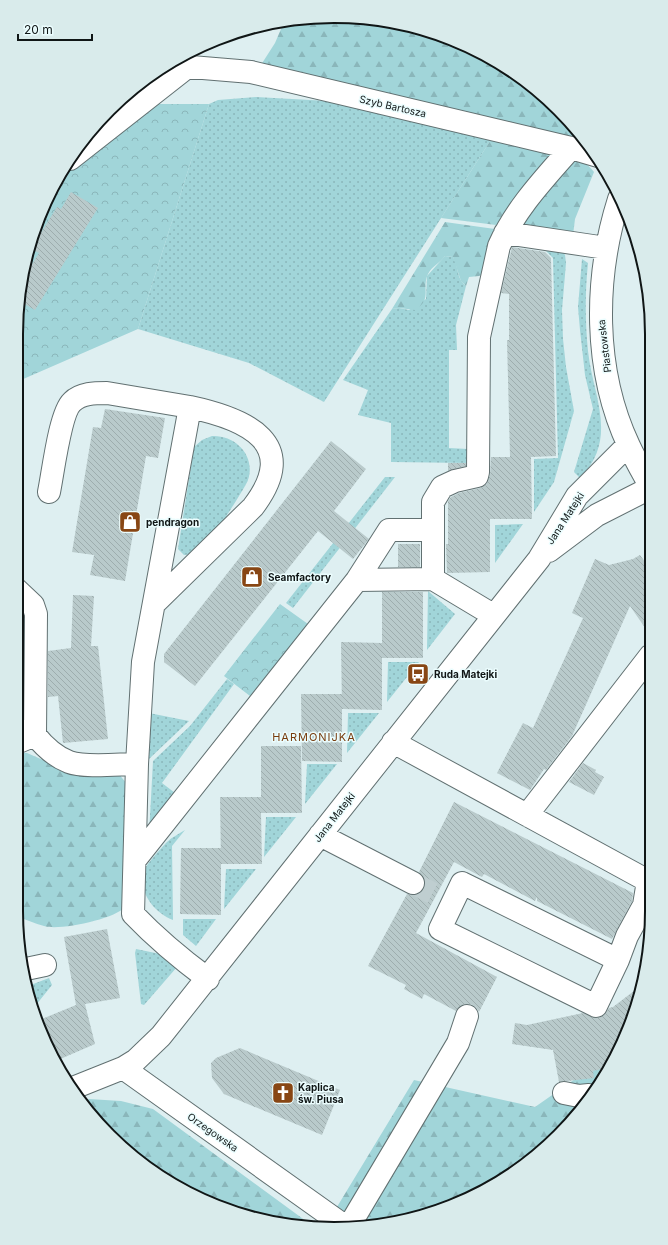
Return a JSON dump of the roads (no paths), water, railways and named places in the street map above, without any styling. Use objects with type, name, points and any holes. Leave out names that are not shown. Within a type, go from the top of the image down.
[{"type":"street","name":"Szyb Bartosza","points":[[177,66],[251,72],[587,153]]},
{"type":"street","name":"Szyb Bartosza","points":[[89,142],[177,66]]},
{"type":"street","points":[[433,579],[433,502],[442,487],[455,481],[477,476],[480,337],[499,246],[528,198],[571,148]]},
{"type":"street","name":"Piastowska","points":[[617,205],[610,226],[606,248],[601,291],[600,320],[603,347],[612,394],[628,445],[645,477]]},
{"type":"street","points":[[506,233],[606,248]]},
{"type":"street","points":[[49,492],[66,410],[78,398],[95,393],[107,393],[222,414],[244,423],[258,434],[266,444],[271,456],[272,467],[265,491],[253,507],[154,604]]},
{"type":"street","points":[[190,407],[143,662],[137,764],[133,914],[159,940],[208,979]]},
{"type":"street","name":"Jana Matejki","points":[[122,1068],[146,1052],[208,979],[493,615],[539,559],[577,496],[628,445]]},
{"type":"street","name":"Jana Matejki","points":[[539,559],[596,515],[645,490]]},
{"type":"street","points":[[135,860],[357,580],[389,530],[433,530]]},
{"type":"street","points":[[357,580],[433,579],[493,615]]},
{"type":"street","points":[[23,595],[33,604],[36,614],[23,727]]},
{"type":"street","points":[[527,815],[645,662]]},
{"type":"street","points":[[23,736],[44,745],[68,762],[83,764],[137,764]]},
{"type":"street","points":[[393,742],[645,879]]},
{"type":"street","points":[[320,835],[413,883]]},
{"type":"street","points":[[618,960],[462,883],[444,899],[440,929],[596,1006],[618,960],[627,936],[644,905],[645,899]]},
{"type":"street","points":[[351,1221],[458,1043],[467,1016]]},
{"type":"street","points":[[77,1086],[122,1068]]},
{"type":"street","name":"Orzegowska","points":[[122,1068],[338,1222]]},
{"type":"street","points":[[564,1093],[584,1095]]},
{"type":"tunnel","points":[[413,883],[436,895]]},
{"type":"place","name":"pendragon","points":[[130,522]]},
{"type":"place","name":"Seamfactory","points":[[252,577]]},
{"type":"place","name":"Ruda Matejki","points":[[418,674]]},
{"type":"place","name":"Kaplica św. Piusa","points":[[283,1093]]},
{"type":"district","name":"HARMONIJKA","points":[[314,737]]}]
